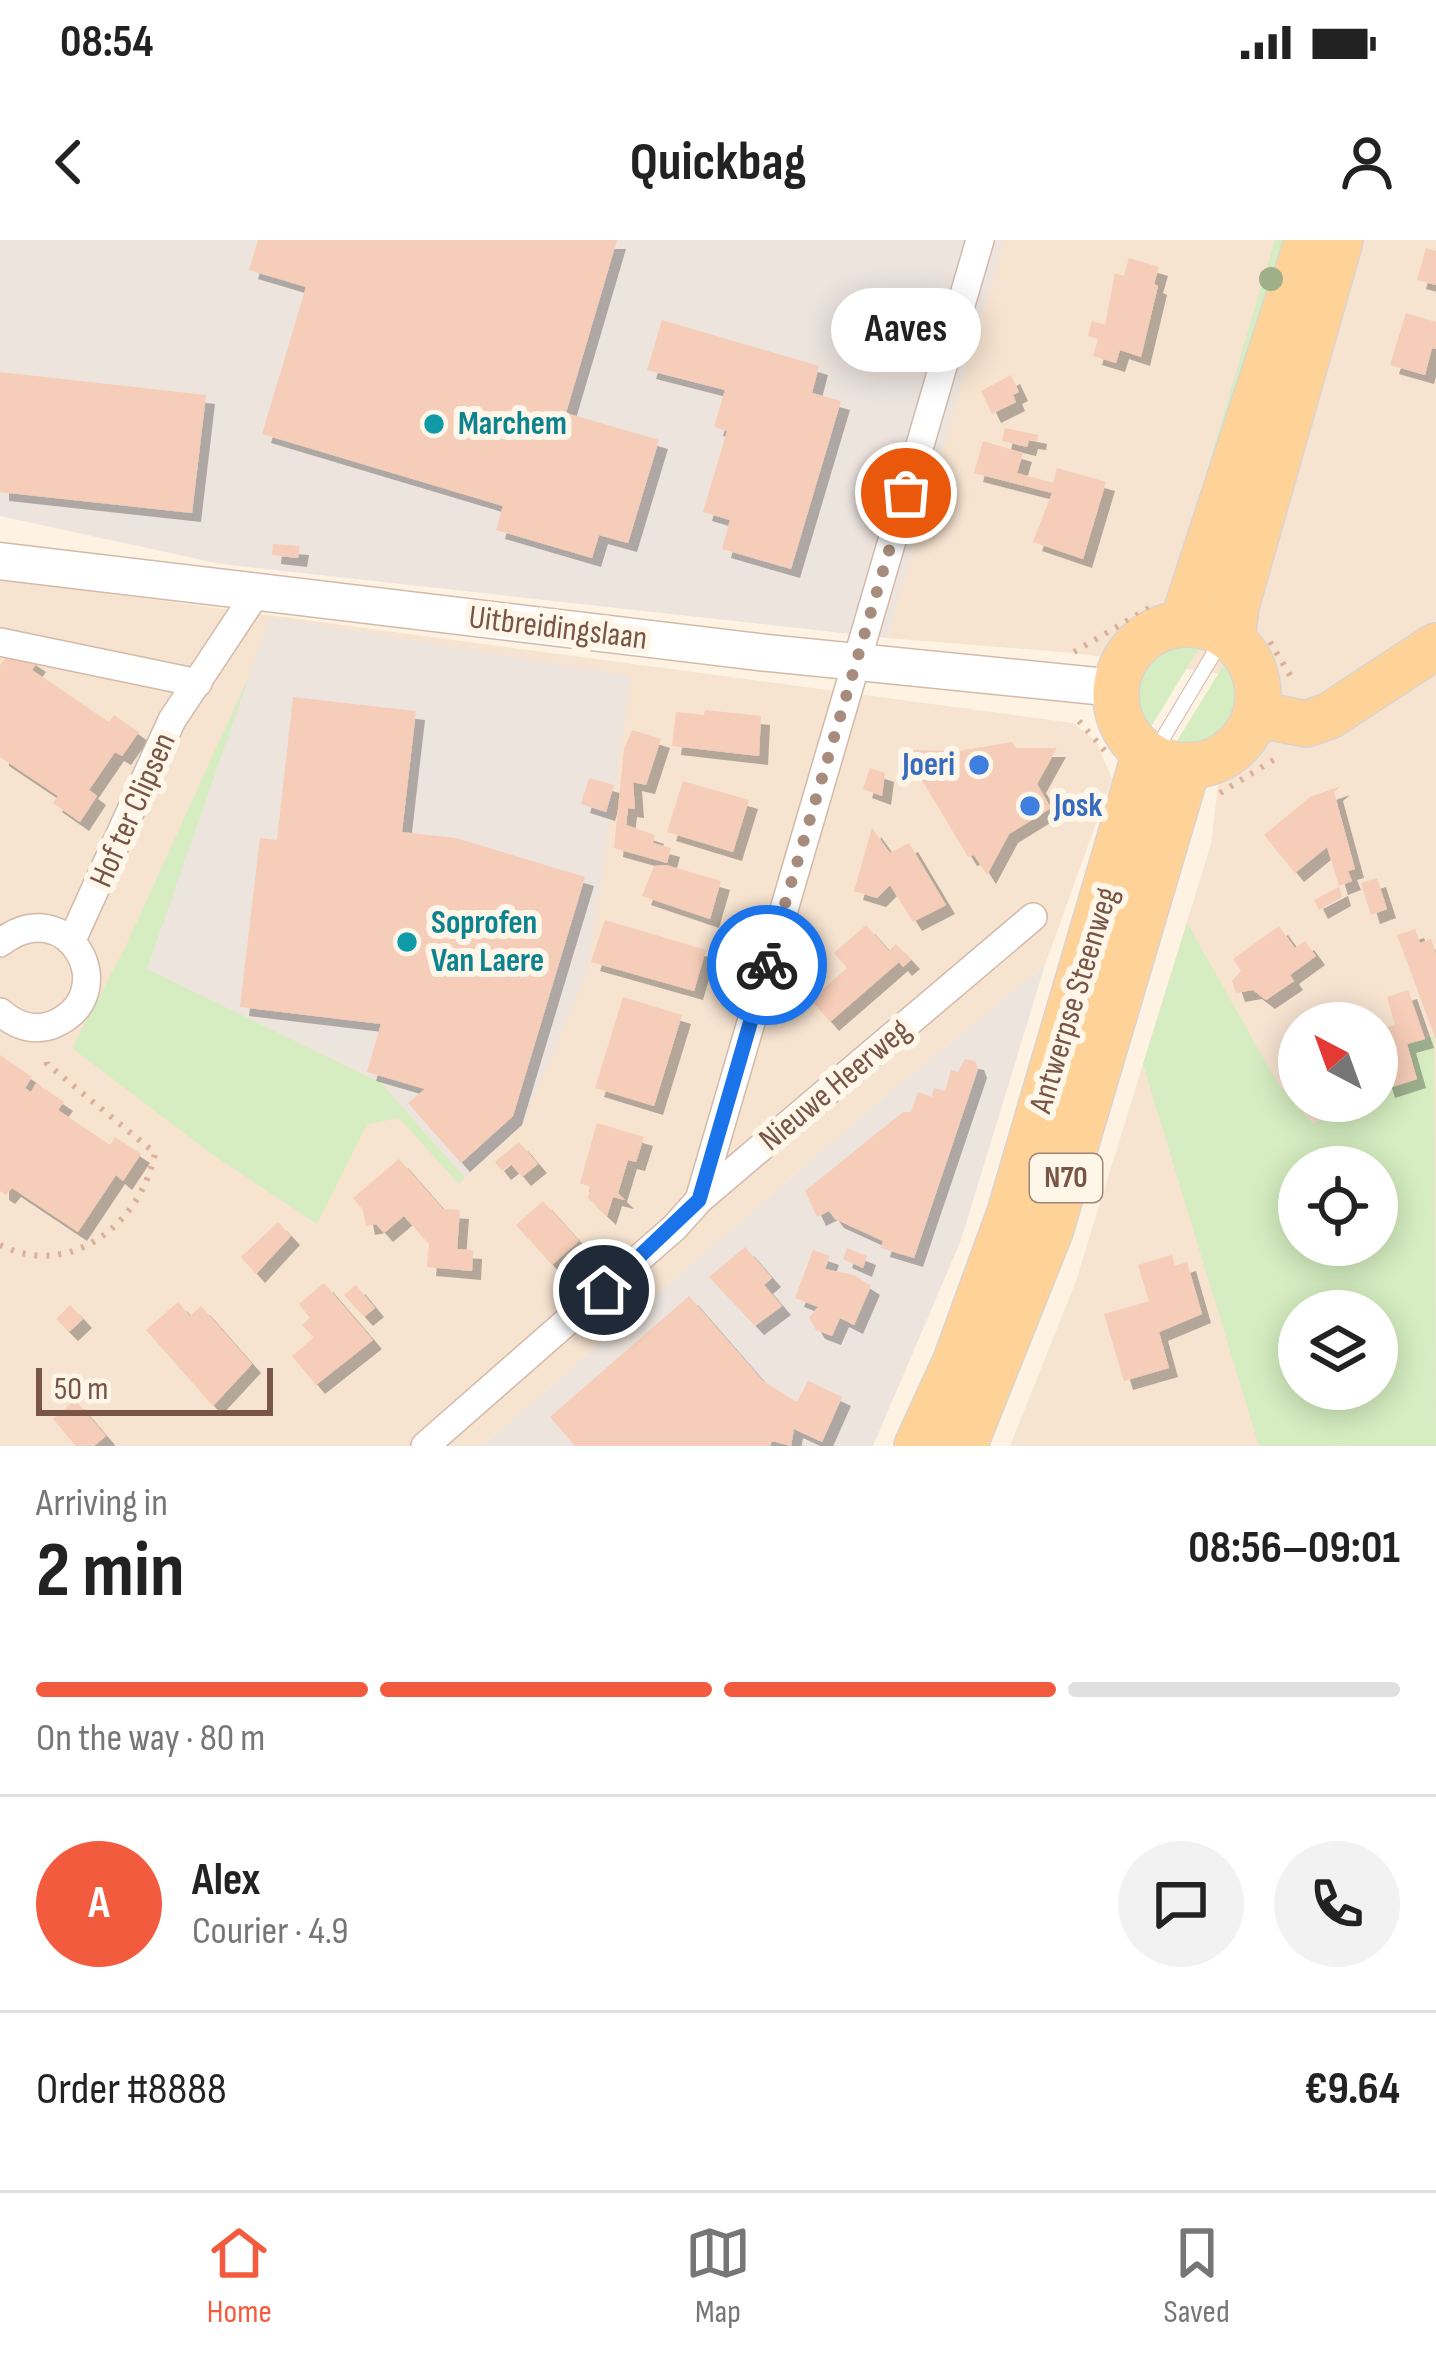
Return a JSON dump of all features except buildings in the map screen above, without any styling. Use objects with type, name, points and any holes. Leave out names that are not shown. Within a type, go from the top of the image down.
[{"type":"main road","points":[[1199,624],[1308,240]]},
{"type":"main road","points":[[1199,624],[1257,679],[1256,713],[1233,748],[1149,760],[1120,720],[1116,688],[1121,669],[1143,639],[1199,624],[1236,606],[1340,240]]},
{"type":"main road","points":[[1256,713],[1306,724],[1329,716],[1436,646]]},
{"type":"main road","name":"Antwerpse Steenweg","points":[[917,1446],[956,1361],[1010,1213],[1149,760]]},
{"type":"main road","name":"Antwerpse Steenweg","points":[[964,1446],[1050,1231],[1149,760]]},
{"type":"street","points":[[699,1200],[980,240]]},
{"type":"street","name":"Uitbreidingslaan","points":[[0,561],[1116,688]]},
{"type":"street","name":"Hof ter Clipsen","points":[[72,940],[172,720],[256,592]]},
{"type":"street","points":[[0,642],[198,683]]},
{"type":"street","name":"Nieuwe Heerweg","points":[[425,1446],[675,1227],[699,1200],[1033,917]]},
{"type":"street","points":[[0,944],[16,930],[45,927],[72,940],[86,965],[85,994],[69,1018],[41,1029],[13,1024],[0,1012]]},
{"type":"lane","points":[[1149,760],[1199,624]]},
{"type":"path","points":[[1149,760],[1100,739],[1083,722],[1064,714],[1075,649],[1199,624]]},
{"type":"path","points":[[0,1245],[28,1259],[66,1257],[110,1229],[149,1185],[155,1153],[47,1064],[41,1029]]},
{"type":"shaded area","points":[[0,240],[1004,240],[887,638],[221,564],[0,516]]},
{"type":"shaded area","points":[[1003,240],[1436,240],[1436,1446],[1010,1446],[1076,1281],[1211,844],[1231,675],[1074,653],[887,638]]},
{"type":"shaded area","points":[[0,579],[1073,723],[1096,741],[1112,779],[1045,965],[882,1099],[482,1446],[0,1446]]},
{"type":"shaded area","points":[[270,617],[631,676],[587,973],[523,1123],[465,1178],[381,1082],[146,969]]},
{"type":"shaded area","points":[[1045,965],[961,1240],[873,1446],[482,1446],[882,1099]]},
{"type":"green space","points":[[1275,240],[1290,240],[1203,537],[1189,532]]},
{"type":"green space","points":[[1188,643],[1201,645],[1149,730],[1137,701],[1141,674],[1159,654]]},
{"type":"green space","points":[[1226,661],[1238,693],[1231,722],[1209,742],[1174,746]]},
{"type":"green space","points":[[250,674],[147,969],[381,1083],[465,1178],[459,1184],[399,1118],[367,1124],[317,1224],[212,1154],[72,1048],[125,948]]},
{"type":"green space","points":[[1187,923],[1278,1084],[1278,1122],[1398,1122],[1398,1085],[1416,1079],[1407,1044],[1434,1036],[1436,1446],[1259,1446],[1143,1064]]},
{"type":"way so far","points":[[767,965],[906,493]]},
{"type":"place","name":"Marchem","points":[[434,424]]},
{"type":"place","name":"Aaves","points":[[906,493]]},
{"type":"place","name":"Joeri","points":[[979,765]]},
{"type":"place","name":"Josk","points":[[1030,806]]},
{"type":"place","name":"Soprofen Van Laere","points":[[407,942]]},
{"type":"route","points":[[604,1290],[699,1200],[767,965]]}]
